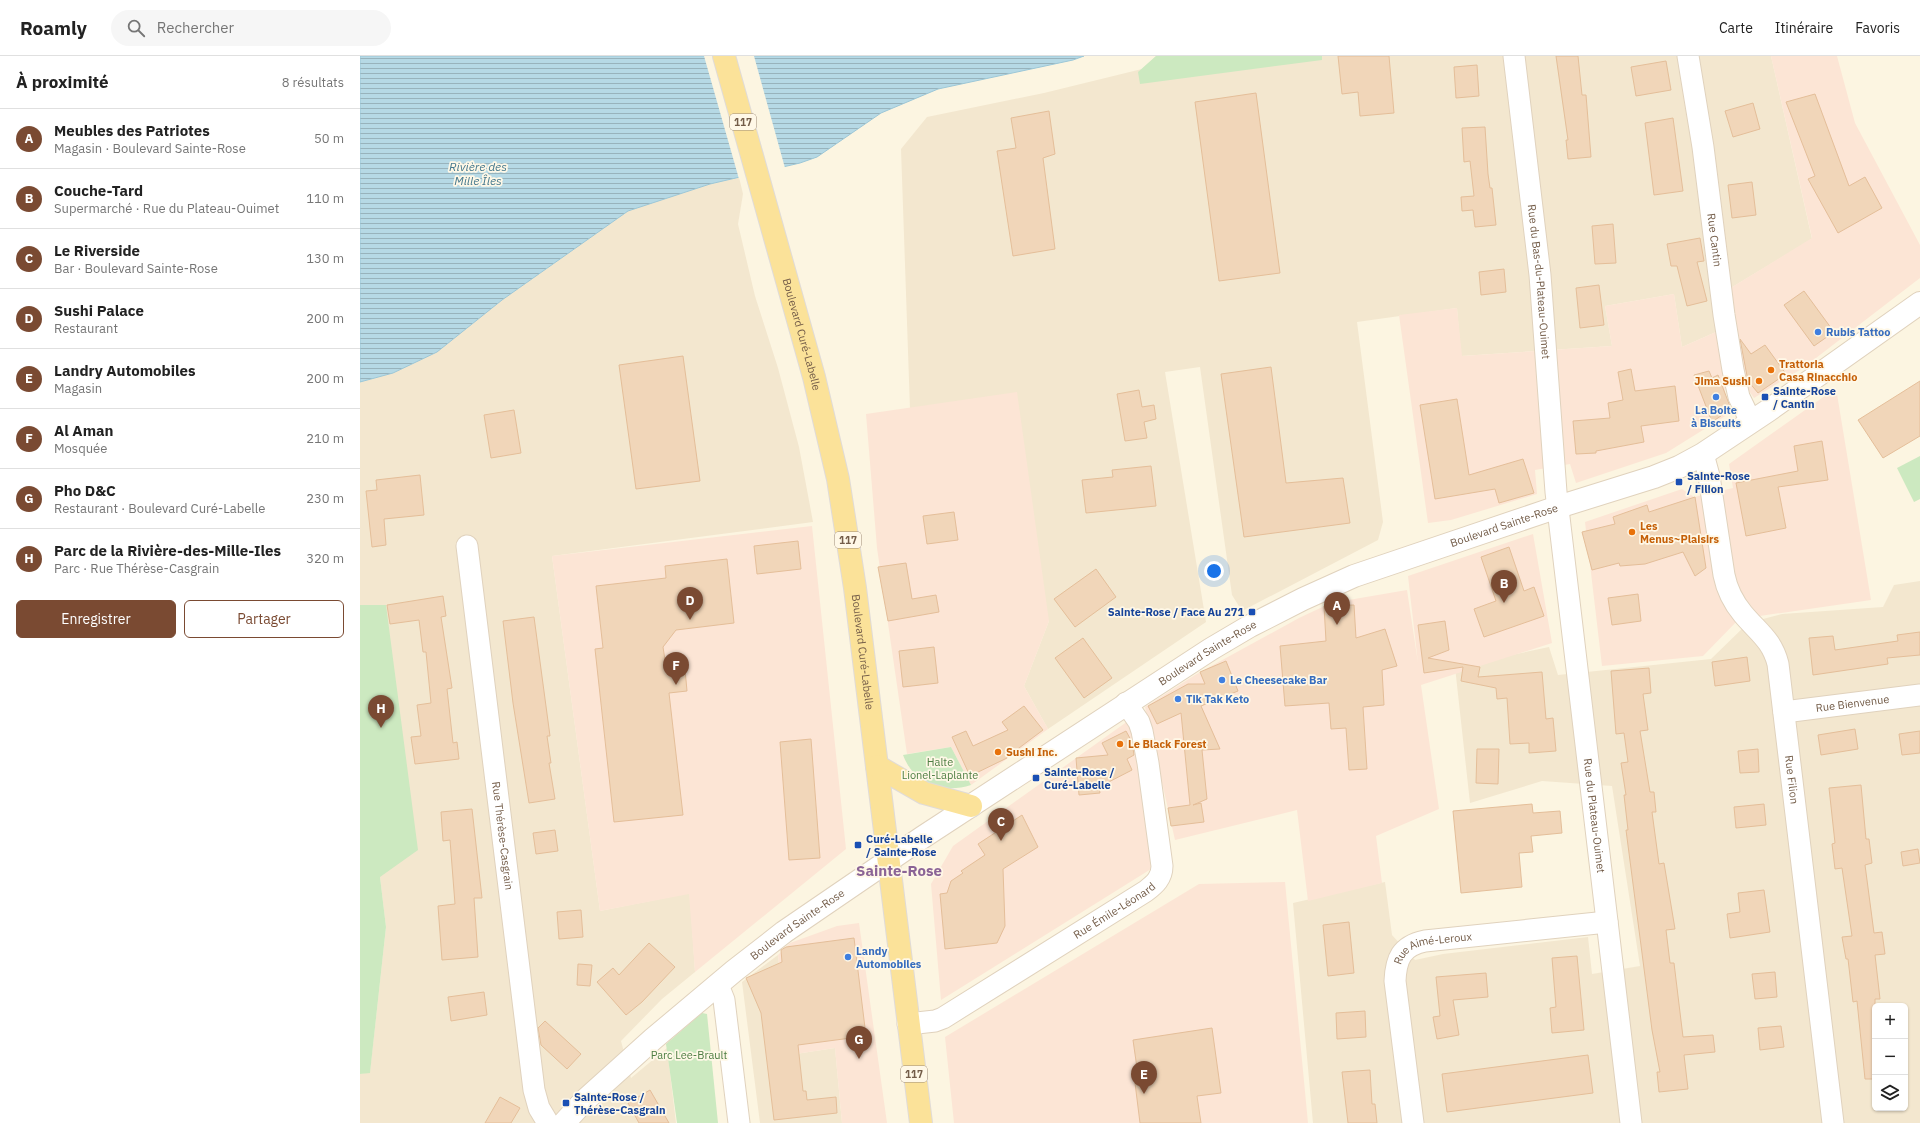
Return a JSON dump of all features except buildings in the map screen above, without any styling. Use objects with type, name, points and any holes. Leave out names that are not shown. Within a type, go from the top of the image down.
[{"type":"main road","name":"Boulevard Curé-Labelle","points":[[724,56],[814,377],[838,479],[854,580],[890,860],[908,1024],[921,1123]]},
{"type":"main road","points":[[877,766],[924,793],[971,806]]},
{"type":"street","name":"Rue du Bas-du-Plateau-Ouimet","points":[[1514,56],[1540,282],[1558,507]]},
{"type":"street","name":"Rue Cantin","points":[[1688,56],[1703,141],[1723,309],[1733,370],[1738,397],[1751,422]]},
{"type":"street","name":"Boulevard Sainte-Rose","points":[[564,1123],[588,1098],[643,1048],[716,986],[784,932],[1126,703],[1250,626],[1324,589],[1374,569],[1558,507],[1654,477],[1679,467],[1703,454],[1751,422],[1920,303]]},
{"type":"street","name":"Rue Filion","points":[[1703,454],[1709,476],[1726,584],[1736,605],[1773,648],[1778,664],[1833,1123]]},
{"type":"street","name":"Rue du Plateau-Ouimet","points":[[1558,507],[1631,1123]]},
{"type":"street","name":"Rue Thérèse-Casgrain","points":[[467,546],[534,1090],[539,1108],[548,1123]]},
{"type":"street","name":"Rue Bienvenue","points":[[1784,712],[1920,695]]},
{"type":"street","name":"Rue Émile-Léonard","points":[[908,1024],[935,1021],[943,1018],[1133,899],[1157,881],[1161,873],[1161,860],[1148,763],[1139,722],[1126,703]]},
{"type":"street","name":"Rue Aimé-Leroux","points":[[1413,1123],[1395,981],[1396,967],[1401,954],[1414,944],[1425,941],[1607,922]]},
{"type":"street","points":[[716,986],[720,990],[724,1000],[739,1123]]},
{"type":"shaded area","points":[[1156,56],[1771,56],[1812,239],[1729,289],[1734,324],[1682,347],[1674,294],[1605,306],[1612,346],[1461,356],[1457,308],[1357,322],[1383,522],[1378,540],[1242,611],[1232,595],[1200,367],[1165,372],[1206,622],[1048,729],[1024,686],[1049,621],[910,409],[901,149],[927,117],[1044,93],[1142,69]]},
{"type":"shaded area","points":[[1771,56],[1837,56],[1855,123],[1920,245],[1920,278],[1803,368],[1754,398],[1737,374],[1724,378],[1727,415],[1666,453],[1576,483],[1570,464],[1535,470],[1537,494],[1451,520],[1428,523],[1399,315],[1457,308],[1462,356],[1612,346],[1605,306],[1674,294],[1682,347],[1734,324],[1729,289],[1812,238]]},
{"type":"shaded area","points":[[739,177],[743,194],[738,224],[755,296],[778,368],[799,447],[813,522],[552,556],[600,911],[690,893],[695,972],[662,999],[621,1041],[631,1078],[667,1048],[676,1123],[360,1123],[360,1074],[370,1072],[386,927],[380,877],[385,605],[360,605],[360,382],[393,373],[437,352],[502,300],[628,211],[710,184]]},
{"type":"shaded area","points":[[1836,388],[1871,600],[1739,619],[1703,656],[1602,666],[1585,522],[1682,489],[1694,497],[1733,488],[1729,464]]},
{"type":"shaded area","points":[[1017,392],[1049,621],[1024,686],[1048,729],[971,785],[951,747],[907,754],[877,548],[866,414]]},
{"type":"shaded area","points":[[812,526],[846,849],[695,972],[689,894],[600,911],[552,556]]},
{"type":"shaded area","points":[[1533,534],[1552,643],[1421,685],[1439,809],[1376,836],[1382,883],[1308,901],[1297,810],[1175,840],[1145,707],[1195,675],[1299,618],[1331,603],[1407,590],[1418,663],[1408,576]]},
{"type":"shaded area","points":[[1920,581],[1920,1123],[1313,1123],[1293,903],[1385,882],[1392,935],[1415,960],[1443,954],[1588,937],[1592,974],[1640,966],[1612,786],[1542,781],[1470,803],[1455,667],[1549,647],[1558,675],[1711,659],[1748,623],[1782,614],[1883,607],[1894,585]]},
{"type":"shaded area","points":[[1128,721],[1142,752],[1151,869],[941,1000],[931,884],[953,846]]},
{"type":"shaded area","points":[[1285,882],[1308,1123],[954,1123],[945,1037],[1199,884]]},
{"type":"shaded area","points":[[859,923],[887,1123],[842,1123],[835,1048],[789,1055],[778,955],[790,943],[837,926]]},
{"type":"shaded area","points":[[778,955],[789,1055],[835,1048],[842,1123],[760,1123],[742,982]]},
{"type":"green space","points":[[1156,56],[1322,56],[1322,60],[1140,84],[1138,72]]},
{"type":"green space","points":[[1920,456],[1920,499],[1914,502],[1897,468]]},
{"type":"green space","points":[[360,605],[386,605],[418,850],[380,877],[386,927],[370,1073],[360,1074]]},
{"type":"green space","name":"Halte Lionel-Laplante","points":[[951,747],[971,785],[950,788],[931,784],[922,780],[914,773],[903,755]]},
{"type":"green space","name":"Parc Lee-Brault","points":[[702,1013],[707,1014],[718,1123],[677,1123],[666,1044]]},
{"type":"water","name":"Rivière des Mille Îles","points":[[360,56],[1084,56],[1073,60],[938,89],[881,113],[817,157],[800,163],[710,184],[628,211],[502,300],[437,352],[393,373],[360,382]]},
{"type":"pier","points":[[704,56],[754,56],[785,168],[739,179]]},
{"type":"place","name":"Rubis Tattoo","points":[[1818,332]]},
{"type":"place","name":"Trattoria Casa Rinacchio","points":[[1771,370]]},
{"type":"place","name":"Jima Sushi","points":[[1759,381]]},
{"type":"place","name":"La Boite à Biscuits","points":[[1716,397]]},
{"type":"place","name":"Sainte-Rose / Cantin","points":[[1765,397]]},
{"type":"place","name":"Sainte-Rose / Filion","points":[[1679,482]]},
{"type":"place","name":"Les Menus~Plaisirs","points":[[1632,532]]},
{"type":"place","name":"Couche-Tard","points":[[1504,603]]},
{"type":"place","name":"Sainte-Rose / Face Au 271","points":[[1252,612]]},
{"type":"place","name":"Sushi Palace","points":[[690,620]]},
{"type":"place","name":"Meubles des Patriotes","points":[[1337,625]]},
{"type":"place","name":"Le Cheesecake Bar","points":[[1222,680]]},
{"type":"place","name":"Al Aman","points":[[676,685]]},
{"type":"place","name":"Tik Tak Keto","points":[[1178,699]]},
{"type":"place","name":"Parc de la Rivière-des-Mille-Iles","points":[[381,728]]},
{"type":"place","name":"Le Black Forest","points":[[1120,744]]},
{"type":"place","name":"Sushi Inc.","points":[[998,752]]},
{"type":"place","name":"Sainte-Rose / Curé-Labelle","points":[[1036,778]]},
{"type":"place","name":"Le Riverside","points":[[1001,841]]},
{"type":"place","name":"Curé-Labelle / Sainte-Rose","points":[[858,845]]},
{"type":"place","name":"Landy Automobiles","points":[[848,957]]},
{"type":"place","name":"Pho D&C","points":[[859,1059]]},
{"type":"place","name":"Landry Automobiles","points":[[1144,1094]]},
{"type":"place","name":"Sainte-Rose / Thérèse-Casgrain","points":[[566,1103]]},
{"type":"district","name":"Sainte-Rose","points":[[899,870]]}]
